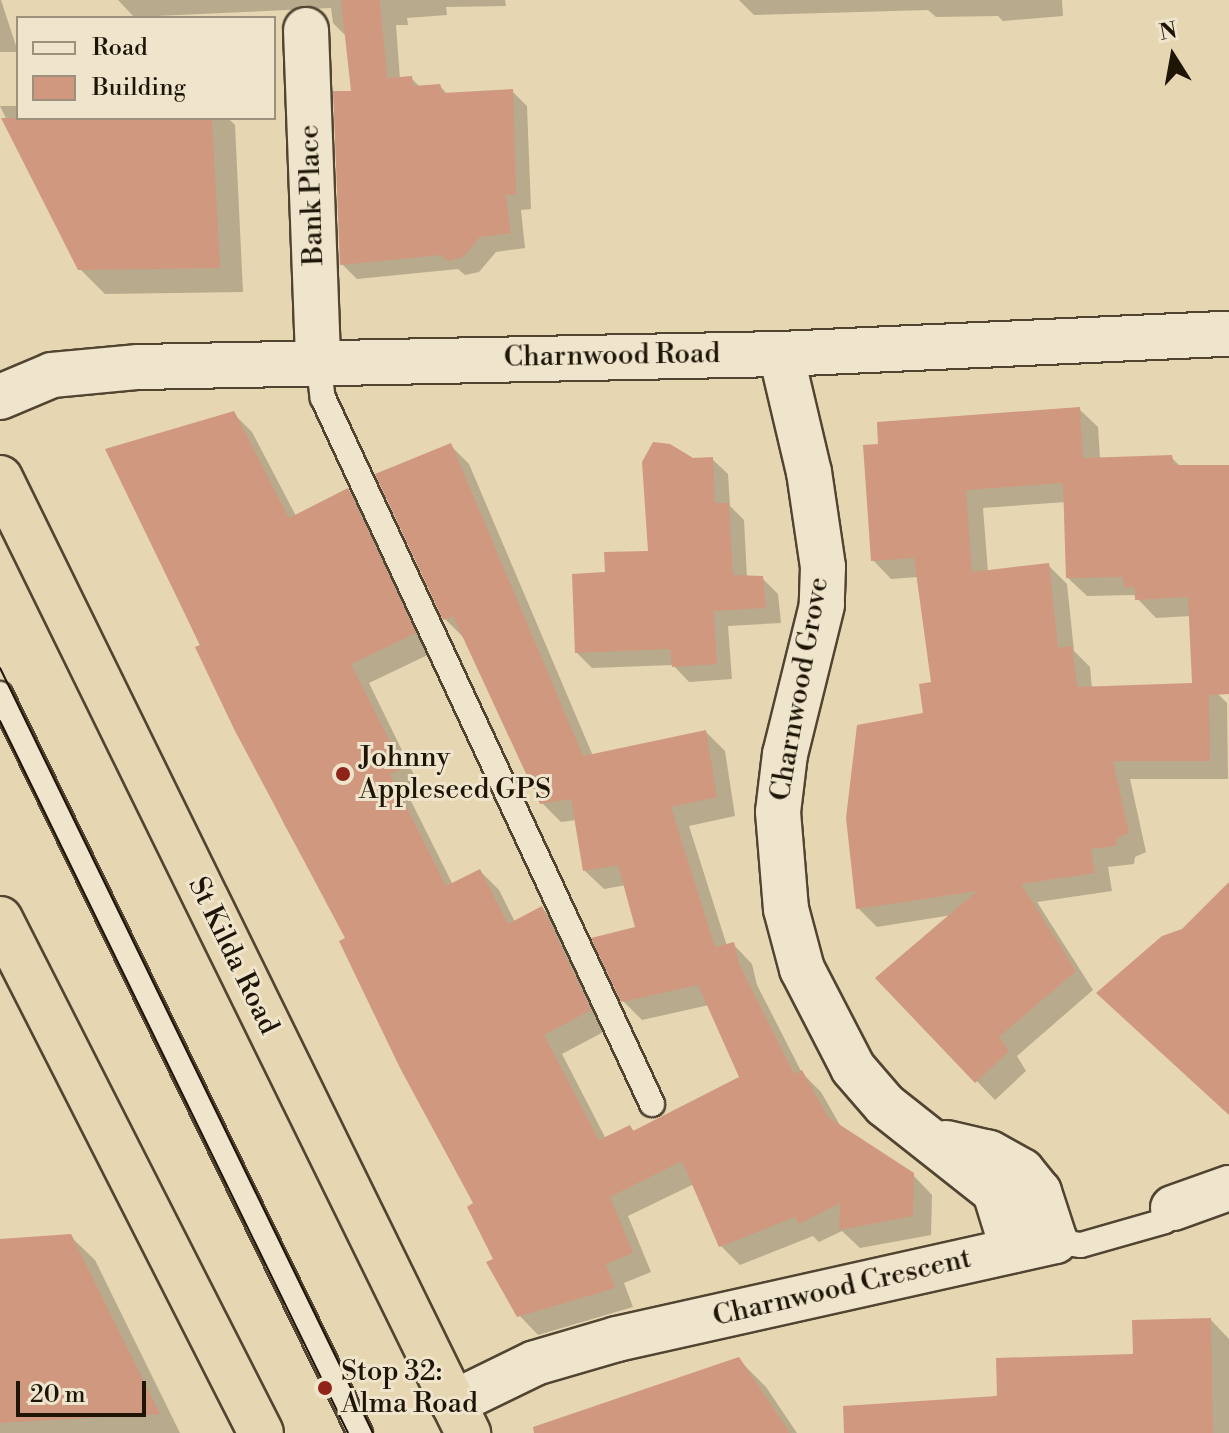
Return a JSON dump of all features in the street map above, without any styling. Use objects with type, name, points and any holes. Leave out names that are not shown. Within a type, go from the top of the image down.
[{"type":"highway","name":"St Kilda Road","points":[[0,478],[460,1418]]},
{"type":"highway","points":[[0,919],[261,1433]]},
{"type":"street","name":"Bank Place","points":[[306,30],[318,360]]},
{"type":"street","name":"Charnwood Road","points":[[0,397],[52,375],[318,360],[781,354],[1229,334]]},
{"type":"street","name":"Charnwood Grove","points":[[781,354],[809,472],[823,567],[822,605],[785,754],[778,812],[786,909],[802,969],[826,1024],[853,1068],[885,1105],[995,1192],[1013,1250]]},
{"type":"street","name":"Charnwood Grove","points":[[918,1130],[950,1144],[989,1153],[1022,1171],[1036,1184],[1055,1241]]},
{"type":"street","name":"Charnwood Crescent","points":[[1173,1208],[1229,1188]]},
{"type":"street","name":"Charnwood Crescent","points":[[460,1418],[535,1363],[617,1339],[1055,1241]]},
{"type":"lane","points":[[318,360],[323,398],[652,1104]]},
{"type":"lane","points":[[0,694],[360,1433]]},
{"type":"lane","name":"Charnwood Crescent","points":[[1055,1241],[1081,1245],[1165,1221],[1173,1208]]},
{"type":"building","points":[[341,0],[380,0],[387,78],[412,76],[413,86],[440,84],[443,93],[513,89],[516,195],[506,195],[511,233],[480,237],[463,257],[448,261],[440,255],[340,265],[333,91],[351,91]]},
{"type":"building","points":[[1,118],[212,120],[220,268],[78,270]]},
{"type":"building","points":[[1080,407],[1083,458],[1172,455],[1174,465],[1229,465],[1229,694],[1209,695],[1210,761],[1113,761],[1129,833],[1117,838],[1116,846],[1091,849],[1095,873],[1021,884],[1076,971],[999,1037],[1009,1051],[975,1083],[875,978],[977,891],[856,909],[846,818],[857,725],[923,713],[919,684],[931,682],[914,558],[871,561],[863,445],[878,444],[877,422]],"holes":[[[1063,483],[1066,578],[1123,577],[1124,588],[1135,587],[1135,600],[1188,597],[1192,683],[1077,687],[1072,646],[1058,648],[1049,563],[972,572],[966,490]]]},
{"type":"building","points":[[234,411],[289,518],[348,488],[416,633],[351,664],[403,768],[390,774],[446,886],[480,869],[508,924],[542,906],[591,1010],[544,1035],[599,1140],[630,1125],[633,1131],[739,1077],[698,985],[621,1002],[591,938],[635,927],[618,865],[583,871],[571,799],[540,804],[453,616],[443,620],[375,474],[451,443],[583,756],[706,730],[717,797],[671,807],[715,947],[734,942],[739,964],[794,1074],[802,1070],[828,1117],[914,1173],[913,1216],[839,1230],[840,1203],[799,1224],[795,1217],[719,1247],[682,1161],[610,1197],[633,1253],[606,1264],[615,1288],[517,1317],[486,1262],[493,1259],[467,1207],[473,1203],[400,1068],[339,941],[345,938],[234,729],[195,647],[200,645],[105,449]]},
{"type":"building","points":[[653,442],[670,444],[693,458],[713,457],[715,503],[729,503],[733,575],[763,576],[766,608],[714,611],[717,664],[672,667],[670,649],[575,653],[572,574],[605,572],[604,552],[648,551],[642,462]]},
{"type":"building","points":[[1229,882],[1229,1115],[1096,993],[1162,936],[1182,929]]},
{"type":"building","points":[[71,1234],[160,1414],[0,1423],[0,1239]]},
{"type":"building","points":[[1211,1318],[1213,1433],[844,1433],[843,1406],[997,1396],[996,1358],[1133,1354],[1132,1320]]},
{"type":"building","points":[[739,1357],[790,1433],[534,1433],[533,1427]]},
{"type":"tram line","points":[[0,668],[373,1433]]},
{"type":"tram line","points":[[0,721],[348,1433]]},
{"type":"place","name":"Johnny Appleseed GPS","points":[[343,774]]},
{"type":"place","name":"Stop 32: Alma Road","points":[[325,1388]]}]
